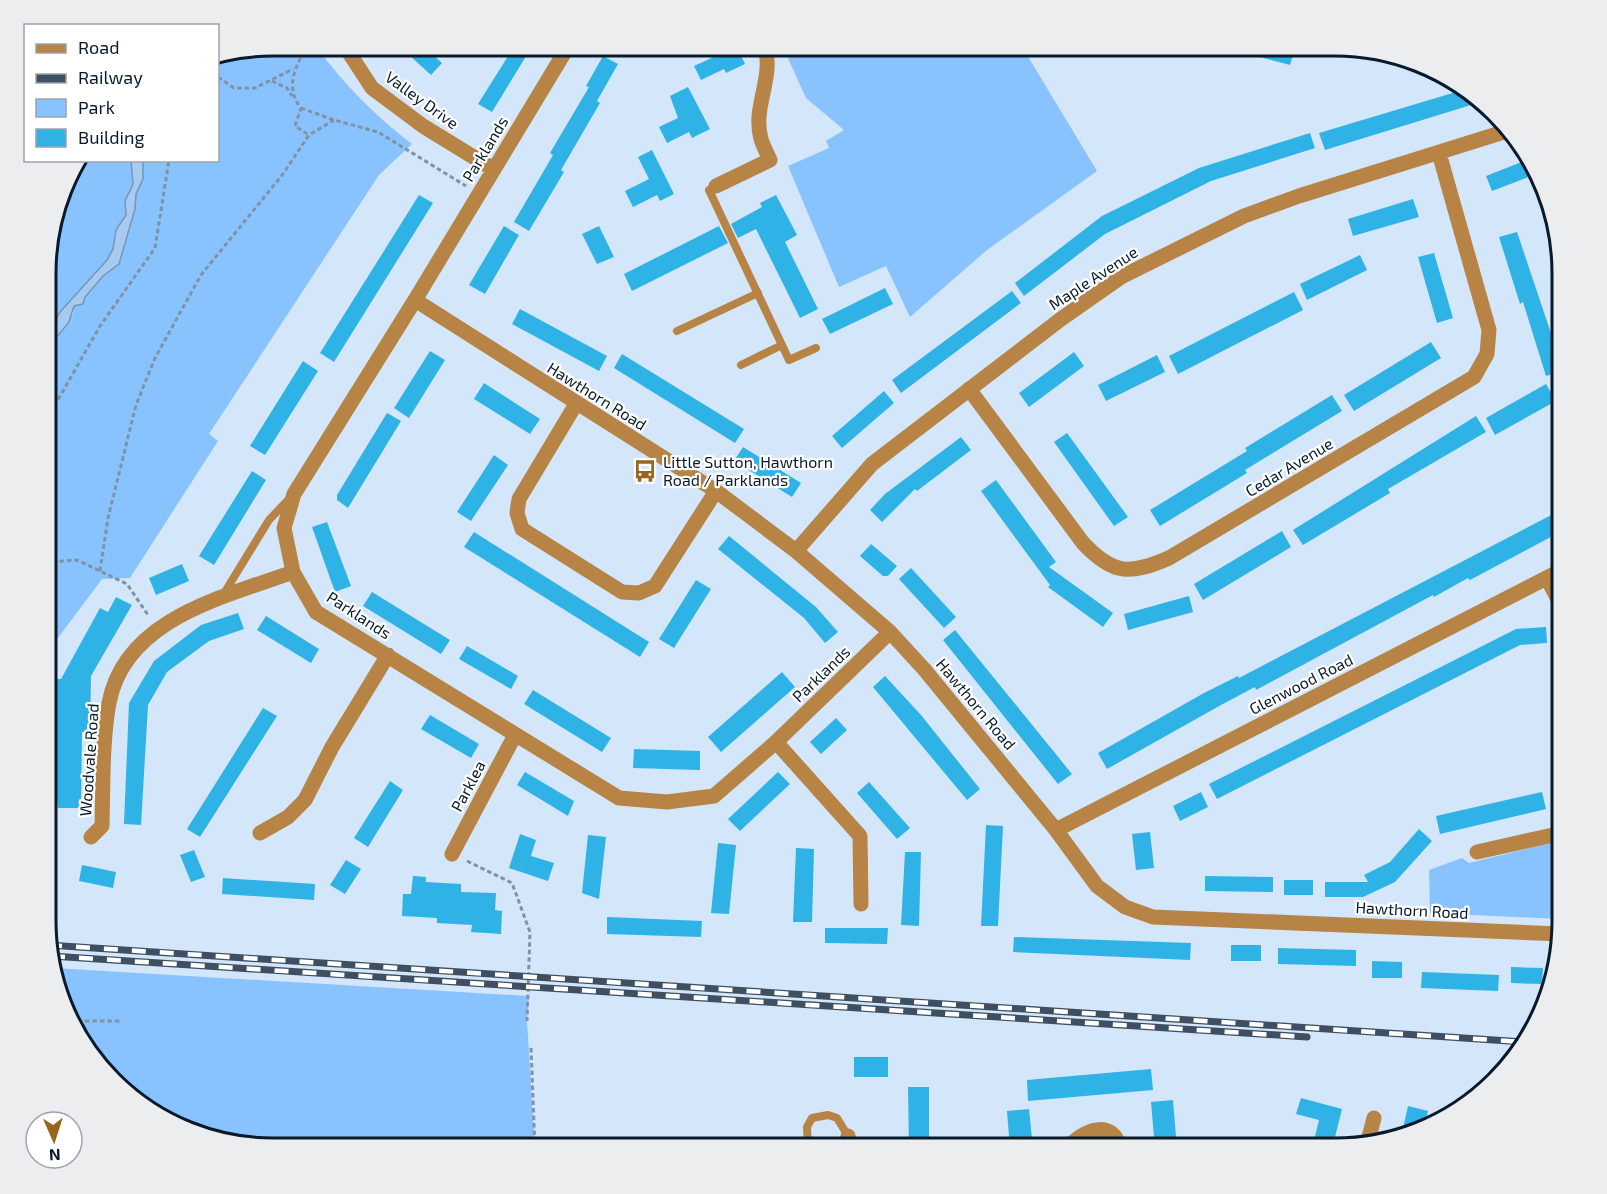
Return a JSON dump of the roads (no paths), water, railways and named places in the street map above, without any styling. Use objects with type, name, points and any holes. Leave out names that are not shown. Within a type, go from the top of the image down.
[{"type":"street","name":"Valley Drive","points":[[351,56],[372,88],[423,126],[494,169]]},
{"type":"street","name":"Parklands","points":[[562,56],[416,300],[294,494],[284,528],[293,572],[316,612],[618,798],[667,801],[714,796],[776,742],[890,632]]},
{"type":"street","points":[[716,186],[770,160],[760,138],[759,117],[769,72],[767,56]]},
{"type":"street","name":"Maple Avenue","points":[[796,551],[872,464],[969,388],[1121,277],[1244,216],[1299,195],[1501,133]]},
{"type":"street","name":"Cedar Avenue","points":[[969,388],[1083,543],[1101,562],[1123,570],[1145,568],[1169,558],[1474,377],[1487,354],[1490,330],[1439,153]]},
{"type":"street","name":"Hawthorn Road","points":[[416,300],[716,491],[796,551],[890,632],[924,669],[1056,830],[1097,886],[1125,907],[1153,916],[1551,934]]},
{"type":"street","points":[[576,404],[519,499],[517,513],[522,529],[622,592],[639,593],[655,586],[716,491]]},
{"type":"street","name":"Woodvale Road","points":[[92,837],[102,826],[110,701],[126,660],[158,630],[186,611],[293,572]]},
{"type":"street","name":"Glenwood Road","points":[[1056,830],[1552,575]]},
{"type":"street","points":[[1547,578],[1552,588]]},
{"type":"street","points":[[260,833],[288,817],[305,800],[332,747],[388,655]]},
{"type":"street","name":"Parklea","points":[[452,854],[515,735]]},
{"type":"street","points":[[776,742],[860,836],[861,904]]},
{"type":"street","points":[[1477,852],[1552,835]]},
{"type":"street","points":[[1369,1136],[1374,1118]]},
{"type":"street","points":[[1077,1138],[1094,1129],[1105,1130],[1115,1138]]},
{"type":"lane","points":[[716,186],[709,190],[789,360],[816,348]]},
{"type":"lane","points":[[677,332],[758,293]]},
{"type":"lane","points":[[741,365],[782,345]]},
{"type":"lane","points":[[220,599],[269,520],[294,494]]},
{"type":"lane","points":[[808,1138],[807,1127],[812,1118],[819,1116],[837,1118],[846,1138]]},
{"type":"railway","points":[[57,946],[1515,1041]]},
{"type":"railway","points":[[58,956],[1307,1037]]},
{"type":"place","name":"Little Sutton, Hawthorn Road / Parklands","points":[[645,471]]}]
